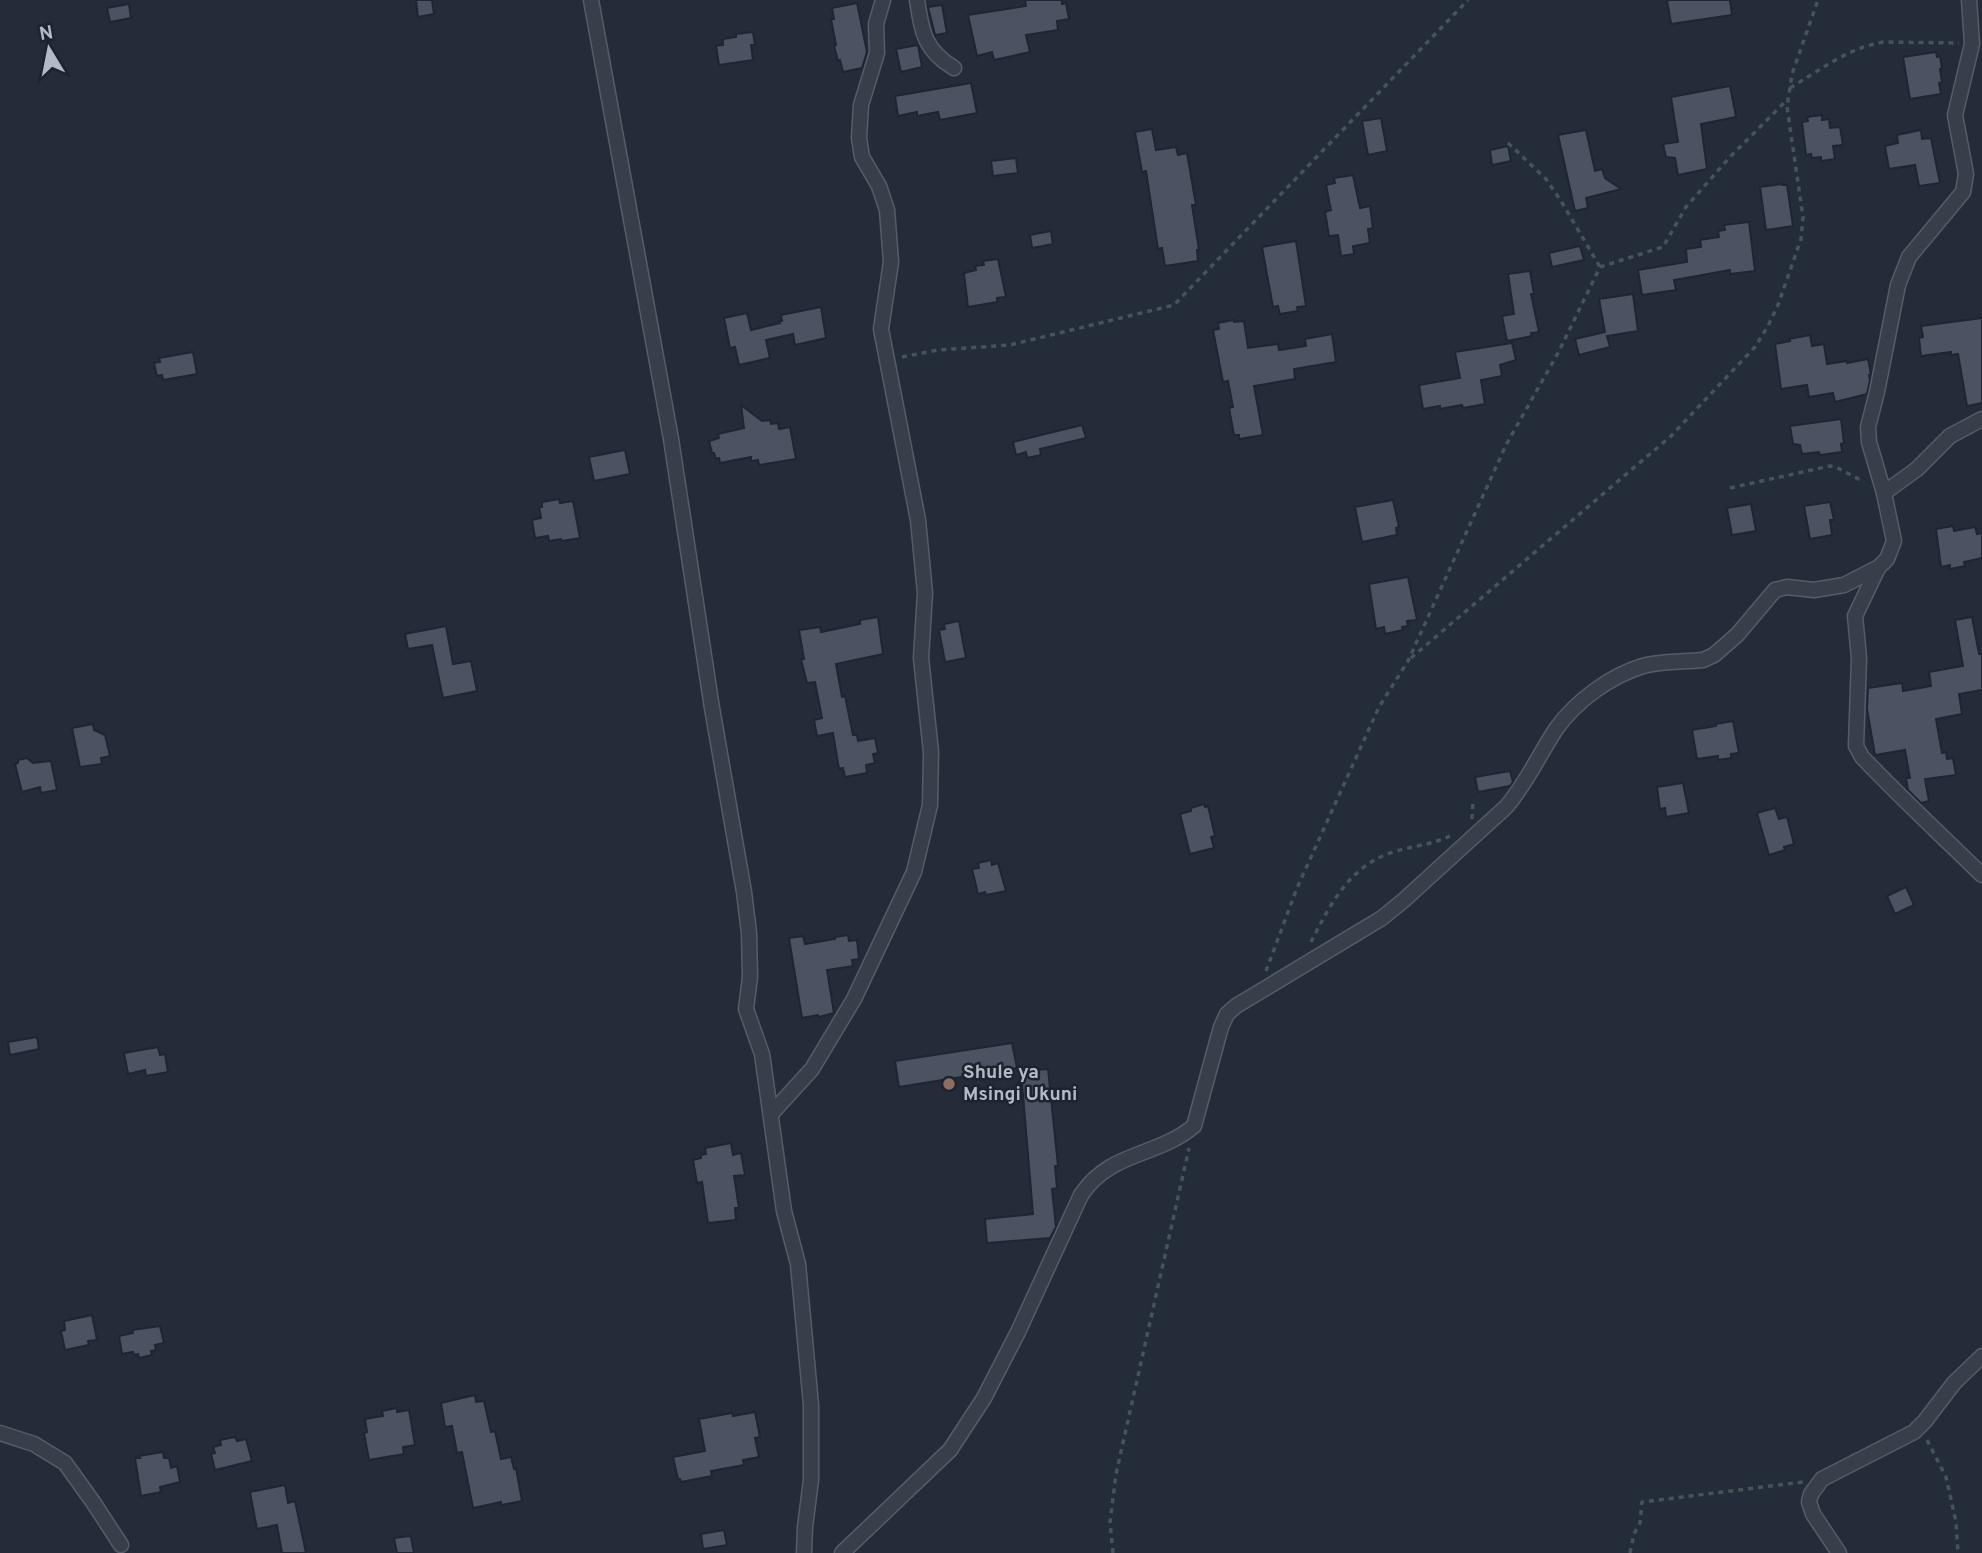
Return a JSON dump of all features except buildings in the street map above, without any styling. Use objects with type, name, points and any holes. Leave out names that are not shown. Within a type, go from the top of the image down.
[{"type":"street","points":[[592,0],[671,439],[712,708],[744,892],[750,966],[746,1009],[762,1054],[784,1211],[798,1264],[811,1405],[811,1480],[804,1527],[804,1553]]},
{"type":"street","points":[[771,1114],[812,1069],[854,999],[914,872],[930,805],[931,752],[921,657],[925,593],[918,520],[881,329],[891,262],[887,210],[879,186],[862,157],[859,138],[861,105],[877,53],[876,24],[883,0]]},
{"type":"street","points":[[917,0],[927,43],[934,54],[954,68]]},
{"type":"street","points":[[1970,4],[1982,20]]},
{"type":"street","points":[[842,1553],[950,1450],[990,1387],[1088,1184],[1115,1163],[1170,1143],[1194,1126],[1227,1014],[1382,918],[1404,900],[1506,807],[1558,728],[1593,691],[1645,666],[1712,657],[1737,635],[1775,590],[1787,587],[1814,590],[1836,587],[1858,579],[1886,559],[1894,541],[1869,442],[1868,426],[1902,271],[1909,257],[1963,192],[1966,174],[1955,115],[1972,44],[1970,4]]},
{"type":"street","points":[[1884,493],[1917,469],[1950,436],[1982,419]]},
{"type":"street","points":[[1879,566],[1855,616],[1859,657],[1856,746],[1862,757],[1922,819],[1946,838],[1982,875]]},
{"type":"street","points":[[1839,1553],[1810,1506],[1811,1494],[1822,1479],[1914,1432],[1954,1384],[1982,1356]]},
{"type":"street","points":[[0,1433],[34,1444],[65,1463],[121,1545]]},
{"type":"path","points":[[887,360],[938,349],[1010,345],[1174,305],[1468,0]]},
{"type":"path","points":[[1408,661],[1671,436],[1755,347],[1779,305],[1801,239],[1803,217],[1787,107],[1792,74],[1818,0]]},
{"type":"path","points":[[1789,89],[1852,50],[1873,43],[1972,44]]},
{"type":"path","points":[[1257,993],[1297,888],[1379,707],[1408,661],[1506,445],[1558,353],[1600,267],[1666,245],[1686,207],[1729,158],[1788,99]]},
{"type":"path","points":[[1508,143],[1546,179],[1600,267]]},
{"type":"path","points":[[1730,488],[1830,466],[1884,493]]},
{"type":"path","points":[[1471,821],[1473,800]]},
{"type":"path","points":[[1309,945],[1334,898],[1364,868],[1393,852],[1432,843],[1458,832]]},
{"type":"path","points":[[1113,1553],[1110,1522],[1116,1474],[1194,1126]]},
{"type":"path","points":[[1925,1421],[1926,1438],[1946,1477],[1956,1522],[1958,1553]]},
{"type":"path","points":[[1630,1553],[1644,1502],[1822,1479]]},
{"type":"place","name":"Shule ya Msingi Ukuni","points":[[949,1084]]}]
